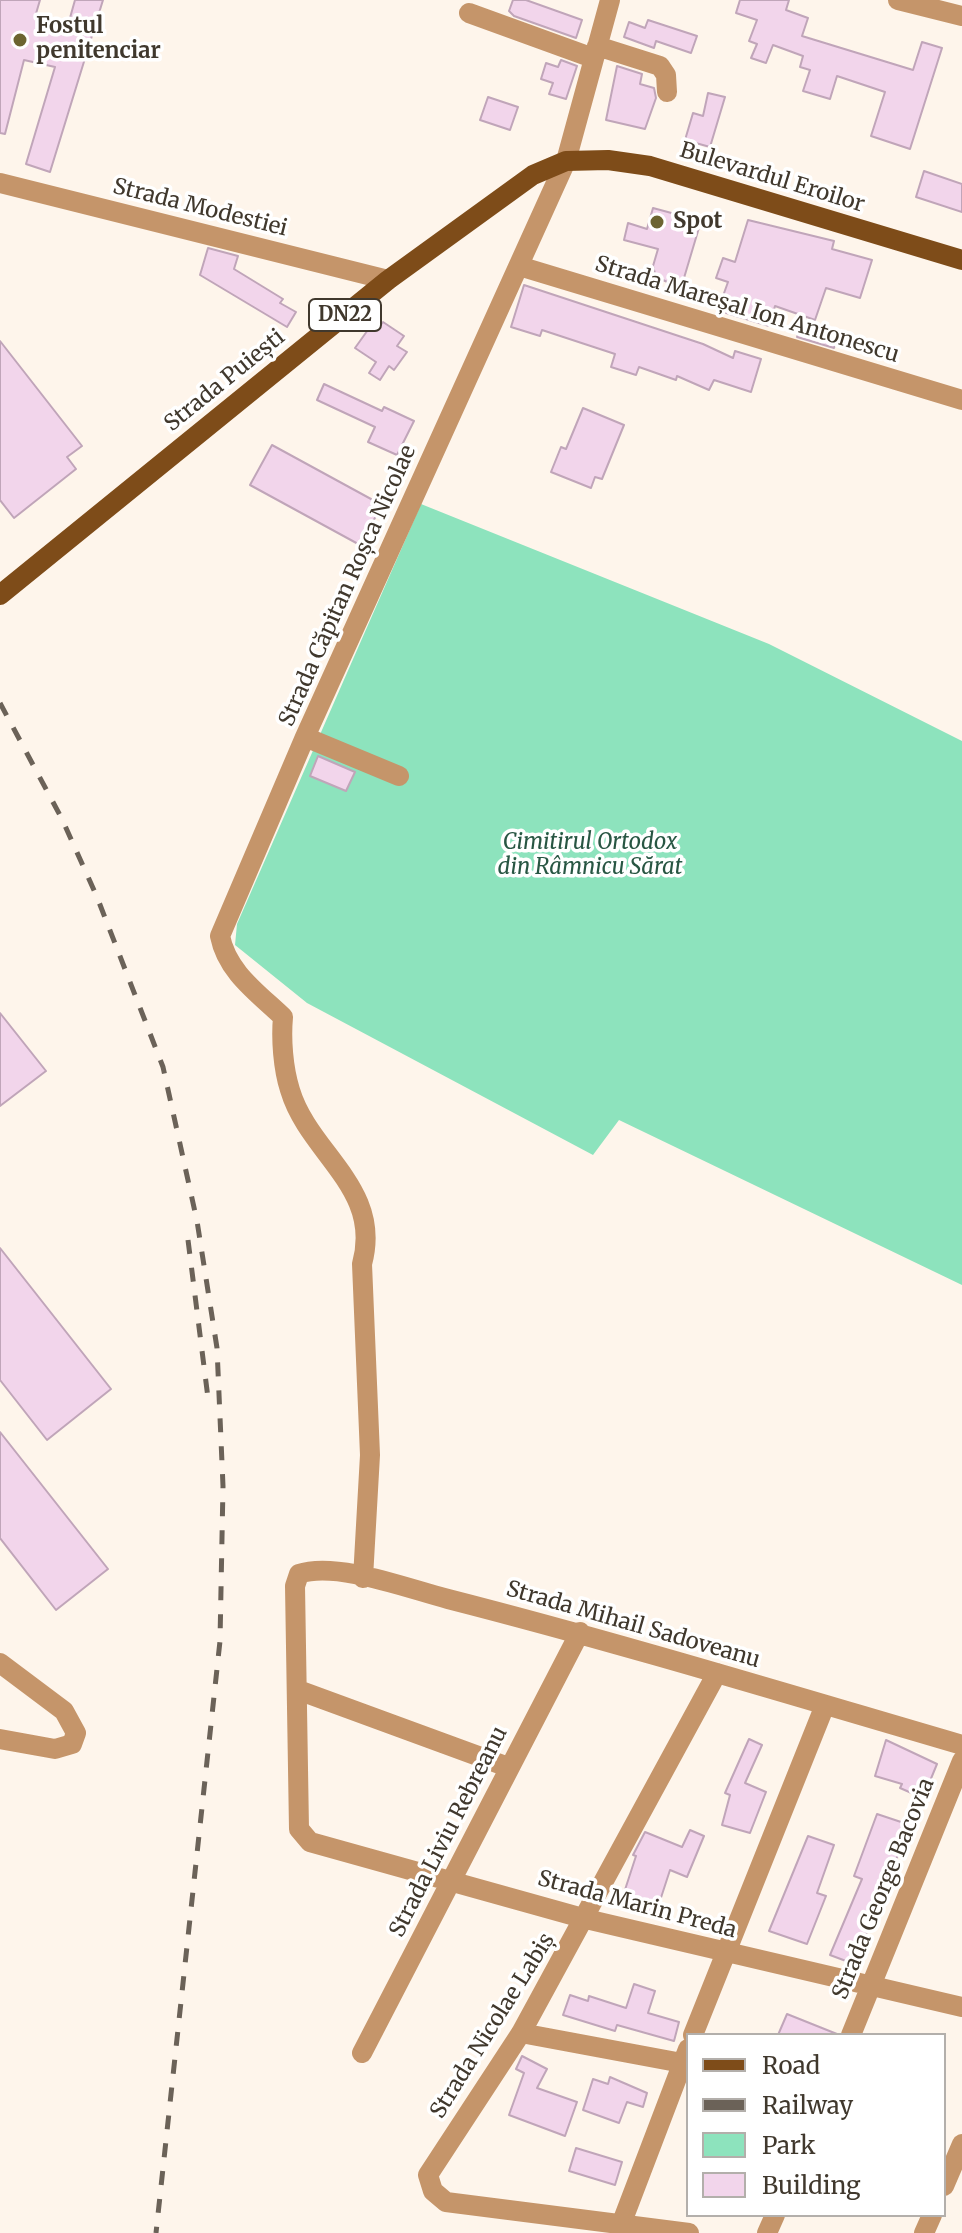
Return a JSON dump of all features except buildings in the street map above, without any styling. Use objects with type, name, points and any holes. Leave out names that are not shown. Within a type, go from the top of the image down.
[{"type":"main road","name":"Bulevardul Eroilor","points":[[566,161],[608,160],[650,166],[962,260]]},
{"type":"main road","name":"Strada Puiești","points":[[0,595],[388,280],[533,175],[566,161]]},
{"type":"street","name":"Strada Căpitan Roșca Nicolae","points":[[363,1578],[370,1455],[362,1264],[368,1241],[365,1220],[353,1189],[316,1136],[290,1090],[282,1036],[283,1017],[238,974],[226,958],[220,936],[305,737],[566,161],[610,0]]},
{"type":"street","points":[[898,0],[962,16]]},
{"type":"street","points":[[469,13],[595,52],[660,66],[666,75],[667,92]]},
{"type":"street","name":"Strada Modestiei","points":[[0,183],[388,280]]},
{"type":"street","name":"Strada Mareșal Ion Antonescu","points":[[519,266],[962,400]]},
{"type":"street","points":[[305,737],[399,776]]},
{"type":"street","name":"Strada Mihail Sadoveanu","points":[[298,1690],[295,1586],[299,1574],[310,1571],[363,1578],[580,1632],[962,1745]]},
{"type":"street","name":"Strada Liviu Rebreanu","points":[[362,2053],[580,1632]]},
{"type":"street","points":[[0,1663],[64,1711],[76,1733],[72,1744],[58,1749],[0,1739]]},
{"type":"street","name":"Strada Nicolae Labiș","points":[[622,2222],[446,2202],[433,2191],[428,2175],[521,2033],[586,1919],[717,1673]]},
{"type":"street","points":[[298,1690],[508,1767]]},
{"type":"street","name":"Strada Marin Preda","points":[[298,1690],[298,1818],[303,1837],[320,1846],[725,1954],[962,2007]]},
{"type":"street","points":[[694,2033],[825,1705]]},
{"type":"street","name":"Strada George Bacovia","points":[[852,2033],[962,1761]]},
{"type":"street","points":[[521,2033],[685,2056],[622,2222],[689,2233]]},
{"type":"street","points":[[946,2181],[962,2144]]},
{"type":"green space","name":"Cimitirul Ortodox din Râmnicu Sărat","points":[[421,504],[769,644],[962,741],[962,1285],[619,1120],[593,1155],[307,1003],[235,945],[237,924]]},
{"type":"railway","points":[[0,703],[62,819],[97,897],[163,1067],[197,1221],[217,1348],[223,1486],[220,1641],[156,2233]]},
{"type":"railway","points":[[188,1240],[208,1398]]},
{"type":"place","name":"Fostul penitenciar","points":[[20,40]]},
{"type":"place","name":"Spot","points":[[657,222]]}]
